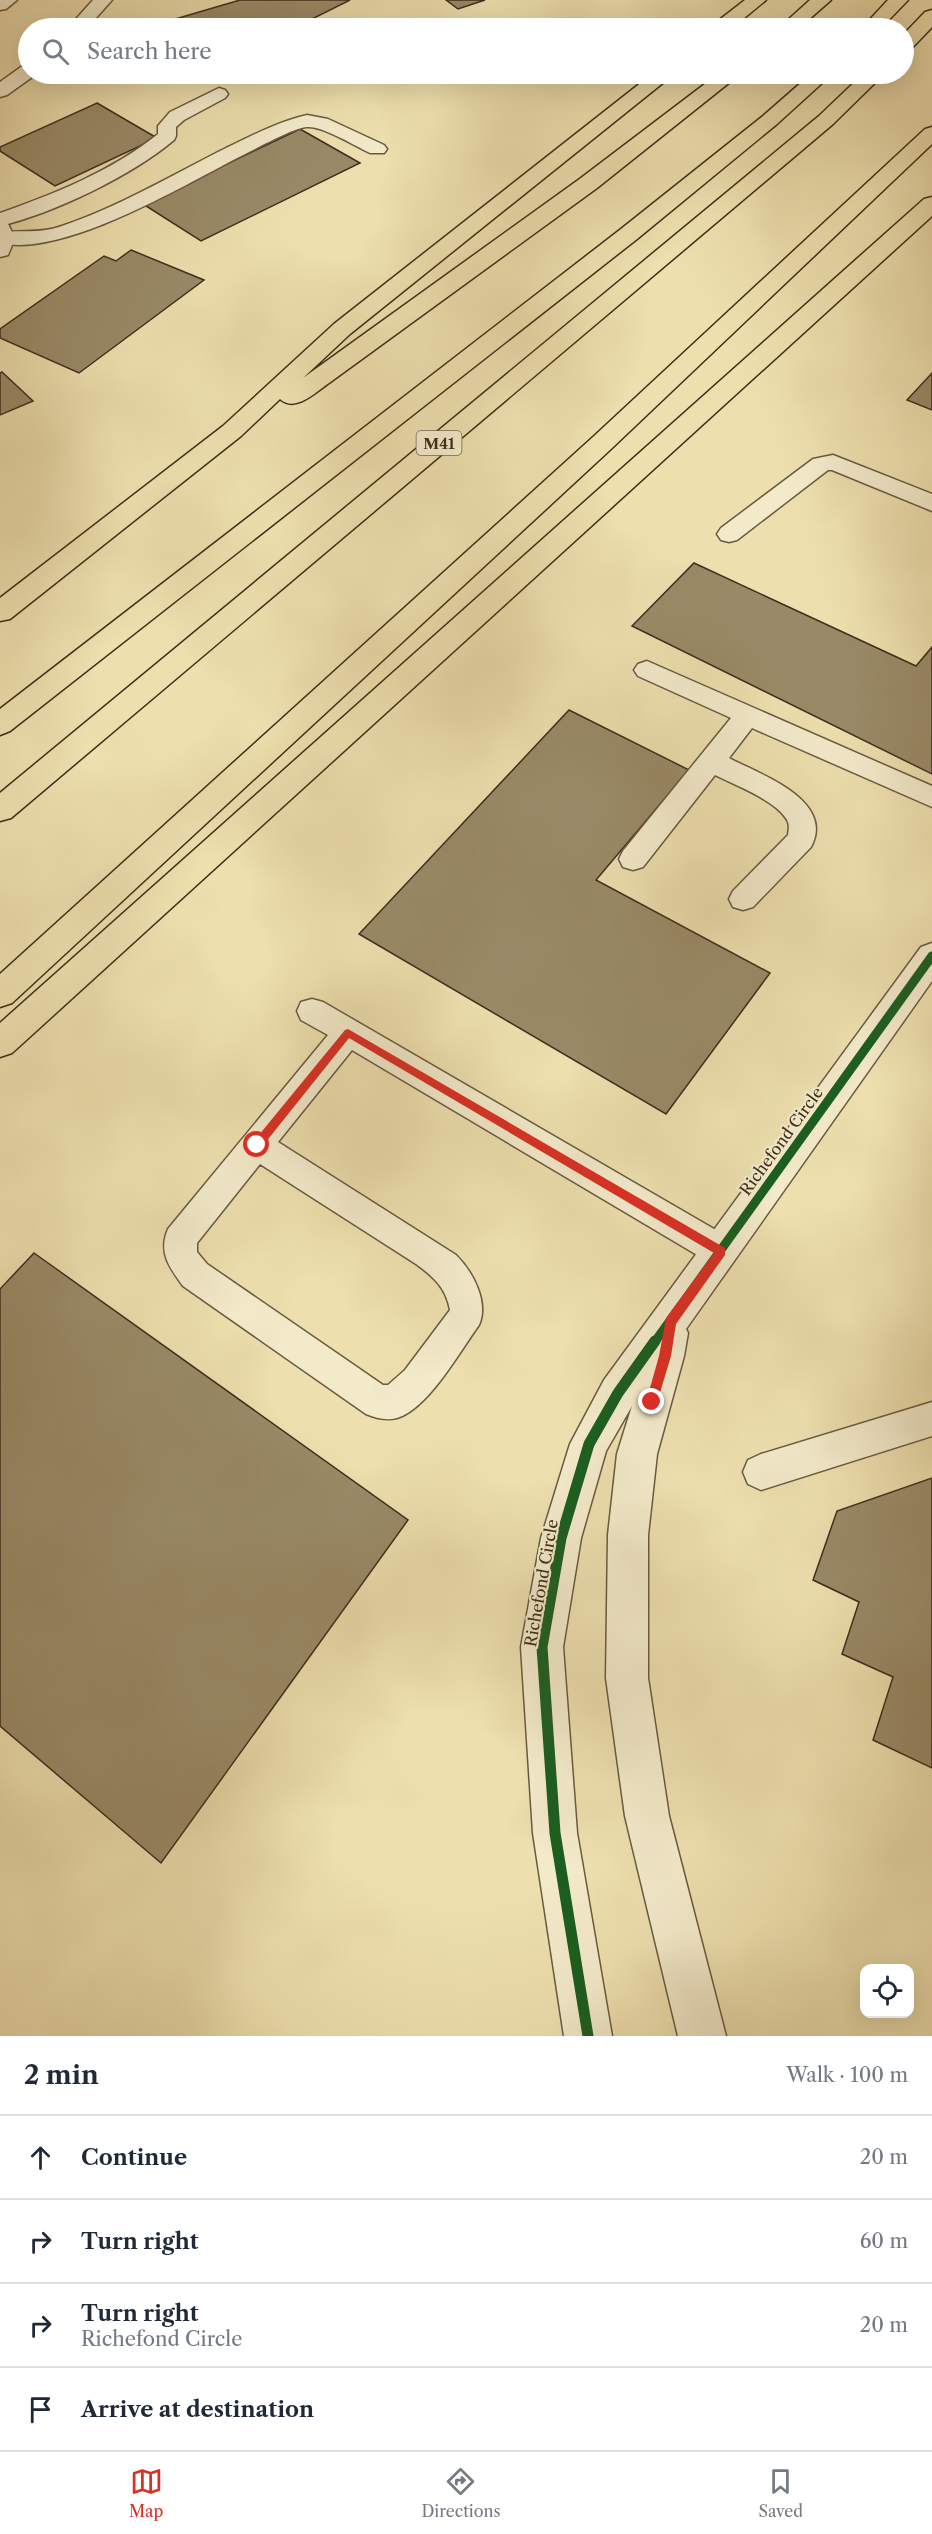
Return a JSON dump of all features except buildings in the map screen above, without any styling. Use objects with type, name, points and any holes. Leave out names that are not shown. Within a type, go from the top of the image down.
[{"type":"highway","points":[[734,18],[757,0]]},
{"type":"highway","points":[[800,18],[822,0]]},
{"type":"highway","points":[[881,18],[899,0]]},
{"type":"highway","points":[[914,34],[932,16]]},
{"type":"highway","points":[[0,612],[232,431],[342,328],[651,84]]},
{"type":"highway","points":[[232,431],[320,378],[589,183],[717,84]]},
{"type":"highway","points":[[0,724],[629,234],[770,120],[811,84]]},
{"type":"highway","name":"M41","points":[[0,810],[826,120],[864,84]]},
{"type":"highway","points":[[0,994],[619,427],[932,133]]},
{"type":"highway","points":[[0,1042],[932,204]]},
{"type":"street","points":[[86,18],[103,0]]},
{"type":"street","points":[[0,91],[18,78]]},
{"type":"street","name":"Richefond Circle","points":[[588,2036],[555,1833],[542,1647],[561,1538],[589,1444],[618,1393],[932,956]]},
{"type":"street","name":"Richefond Circle","points":[[670,1322],[665,1356],[637,1454],[628,1535],[627,1678],[647,1816],[702,2036]]},
{"type":"lane","points":[[0,5],[8,0]]},
{"type":"lane","points":[[1,234],[39,206],[108,175],[161,141],[167,136],[167,126],[177,116],[219,94]]},
{"type":"lane","points":[[1,234],[40,238],[65,232],[113,212],[256,141],[298,123],[307,121],[321,123],[377,149]]},
{"type":"lane","points":[[729,534],[821,464],[828,462],[842,465],[932,503]]},
{"type":"lane","points":[[647,670],[932,797]]},
{"type":"lane","points":[[633,859],[748,715]]},
{"type":"lane","points":[[711,761],[782,798],[795,809],[802,824],[801,839],[743,899]]},
{"type":"lane","points":[[312,1011],[721,1251]]},
{"type":"lane","points":[[257,1145],[428,1253],[448,1268],[458,1283],[465,1299],[467,1314],[417,1382],[395,1402],[378,1402],[195,1275],[181,1257],[180,1239],[348,1033]]},
{"type":"lane","points":[[761,1472],[932,1419]]},
{"type":"cycle path","points":[[588,2036],[555,1833],[542,1647],[561,1538],[589,1444],[618,1393],[932,956]]},
{"type":"route","points":[[257,1145],[348,1033],[721,1251],[670,1322],[665,1356],[652,1402]]}]
